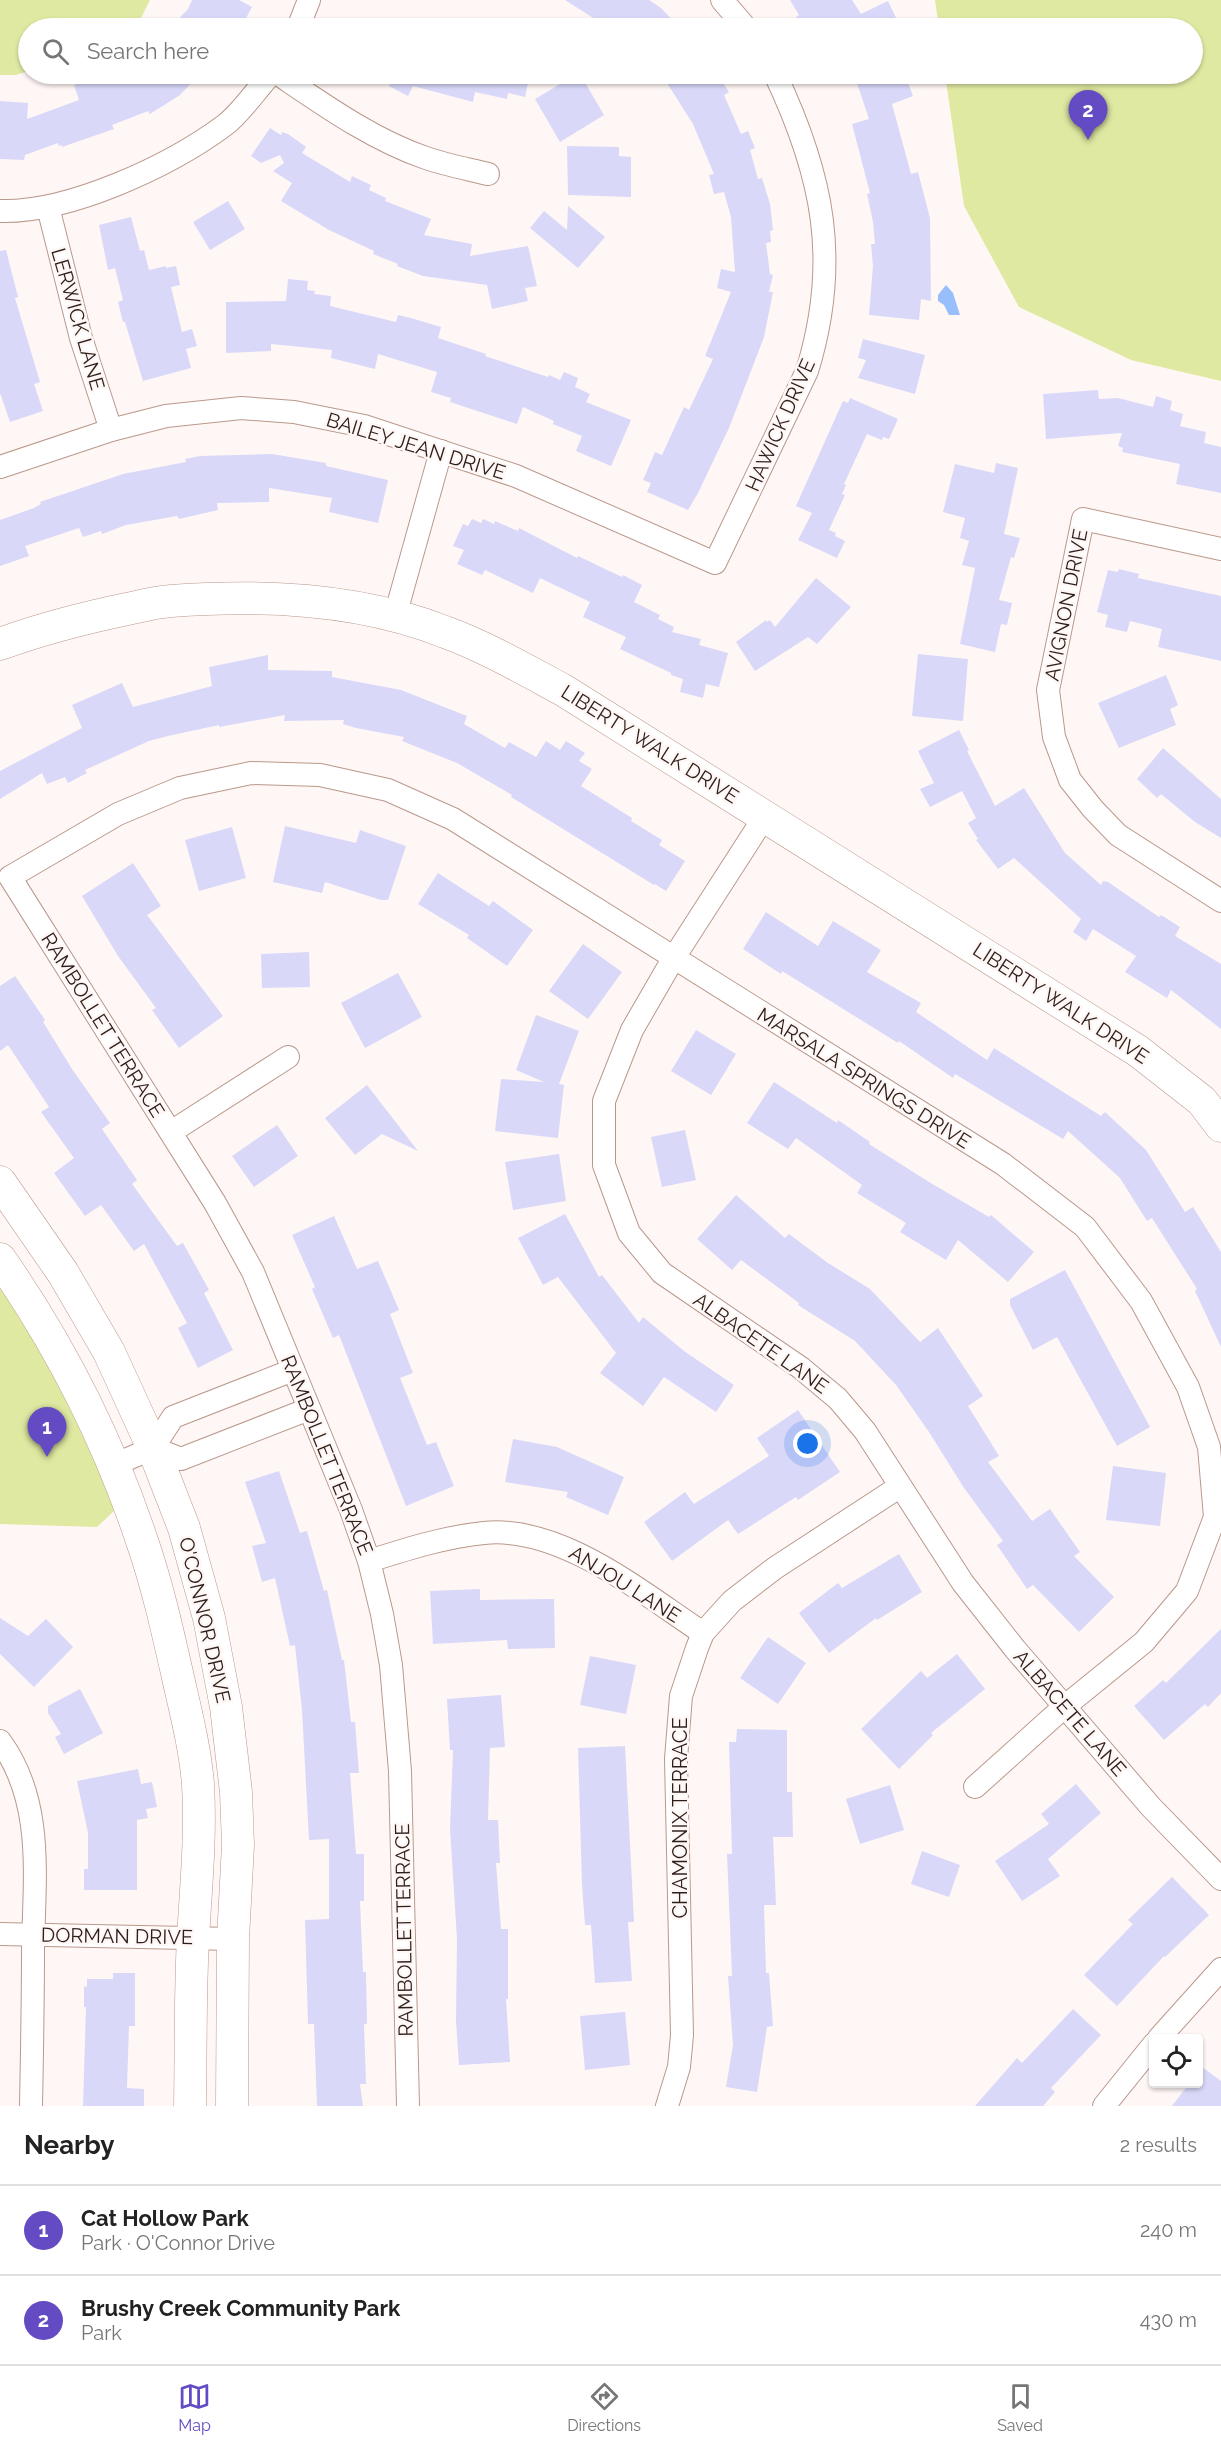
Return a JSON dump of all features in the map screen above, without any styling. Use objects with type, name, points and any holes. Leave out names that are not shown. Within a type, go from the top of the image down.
[{"type":"main road","name":"LIBERTY WALK DRIVE","points":[[0,644],[77,619],[170,601],[248,599],[316,601],[395,616],[445,631],[502,657],[563,690],[1138,1051],[1202,1101],[1221,1126]]},
{"type":"main road","name":"O'CONNOR DRIVE","points":[[0,1182],[63,1273],[104,1342],[153,1448],[184,1528],[209,1618],[226,1707],[236,1792],[238,1845],[233,1940],[232,2106]]},
{"type":"main road","name":"O'CONNOR DRIVE","points":[[0,1259],[44,1327],[71,1376],[114,1466],[143,1543],[172,1650],[198,1781],[198,1885],[193,1938],[190,2106]]},
{"type":"street","points":[[302,18],[309,0]]},
{"type":"street","points":[[722,0],[737,18]]},
{"type":"street","points":[[0,211],[48,207],[119,183],[163,165],[227,124],[262,84]]},
{"type":"street","points":[[293,84],[387,141],[426,158],[488,174]]},
{"type":"street","name":"HAWICK DRIVE","points":[[715,563],[807,371],[817,339],[823,307],[826,274],[825,239],[820,205],[802,135],[779,84]]},
{"type":"street","name":"LERWICK LANE","points":[[48,207],[81,338],[111,430]]},
{"type":"street","name":"BAILEY JEAN DRIVE","points":[[0,467],[111,430],[166,416],[222,409],[259,408],[329,417],[364,426],[516,476],[715,563]]},
{"type":"street","points":[[395,616],[441,451]]},
{"type":"street","name":"AVIGNON DRIVE","points":[[1221,549],[1083,519],[1048,690],[1054,736],[1070,780],[1093,809],[1118,835],[1221,901]]},
{"type":"street","name":"MARSALA SPRINGS DRIVE","points":[[10,877],[118,814],[180,788],[251,773],[320,775],[388,790],[453,819],[1003,1164],[1085,1227],[1141,1301],[1188,1387],[1209,1447],[1215,1517],[1187,1591],[1144,1642],[1064,1707],[975,1787]]},
{"type":"street","name":"ALBACETE LANE","points":[[765,816],[673,959],[632,1030],[604,1101],[604,1165],[629,1233],[662,1274],[801,1368],[838,1398],[865,1431],[963,1583],[1064,1707],[1151,1807],[1221,1880]]},
{"type":"street","name":"RAMBOLLET TERRACE","points":[[10,877],[215,1203],[253,1272],[351,1510],[369,1560],[391,1665],[400,1771],[408,2106]]},
{"type":"street","points":[[171,1132],[288,1057]]},
{"type":"street","points":[[114,1466],[153,1448],[173,1418],[293,1370]]},
{"type":"street","points":[[153,1448],[181,1459],[309,1408]]},
{"type":"street","name":"CHAMONIX TERRACE","points":[[667,2106],[679,2067],[682,2035],[676,1759],[681,1696],[703,1633],[732,1601],[775,1568],[899,1487]]},
{"type":"street","name":"ANJOU LANE","points":[[369,1560],[455,1537],[485,1533],[526,1535],[555,1543],[582,1555],[703,1633]]},
{"type":"street","points":[[0,1741],[16,1766],[32,1819],[36,1856],[31,2106]]},
{"type":"street","name":"DORMAN DRIVE","points":[[0,1934],[233,1940]]},
{"type":"street","points":[[1163,2034],[1221,1969]]},
{"type":"street","points":[[1104,2106],[1149,2050]]},
{"type":"green space","points":[[0,0],[150,0],[141,18],[18,18],[18,74],[0,75]]},
{"type":"green space","points":[[935,0],[1221,0],[1221,381],[1131,360],[1019,307],[964,206],[946,84],[1203,84],[1203,18],[938,18]]},
{"type":"green space","points":[[0,1283],[72,1404],[116,1509],[97,1527],[0,1524]]},
{"type":"water","points":[[946,285],[953,293],[960,315],[949,315],[944,305],[938,301],[938,295]]},
{"type":"building","points":[[192,0],[239,0],[252,7],[246,18],[179,18],[188,9]]},
{"type":"building","points":[[565,0],[649,0],[670,18],[593,18]]},
{"type":"building","points":[[790,0],[852,0],[861,14],[888,1],[896,18],[797,18],[799,15]]},
{"type":"building","points":[[190,84],[180,95],[150,114],[148,111],[112,125],[114,129],[62,147],[58,143],[25,155],[24,160],[0,159],[0,101],[28,103],[27,119],[79,100],[74,85]]},
{"type":"building","points":[[390,84],[528,84],[525,97],[508,93],[507,99],[475,92],[473,102],[413,86],[408,96],[389,86]]},
{"type":"building","points":[[560,84],[586,84],[604,115],[560,142],[535,99]]},
{"type":"building","points":[[668,84],[724,84],[729,92],[724,95],[741,134],[748,131],[755,148],[750,150],[758,179],[762,178],[770,204],[773,230],[770,231],[771,242],[766,243],[770,274],[773,275],[769,292],[773,292],[764,337],[729,428],[688,510],[647,492],[651,483],[643,480],[655,452],[662,455],[684,407],[689,410],[713,359],[705,356],[731,292],[717,288],[721,269],[735,272],[731,217],[724,192],[714,194],[709,175],[714,174],[693,124]]},
{"type":"building","points":[[857,84],[909,84],[913,96],[892,104],[911,174],[918,172],[930,218],[931,301],[921,299],[919,320],[869,315],[873,266],[871,244],[875,244],[867,194],[870,193],[852,124],[869,119]]},
{"type":"building","points":[[270,128],[281,135],[282,132],[288,134],[306,147],[302,153],[350,182],[352,176],[371,185],[369,190],[386,198],[385,201],[431,219],[424,235],[472,244],[470,256],[528,246],[537,286],[525,288],[528,301],[492,309],[487,285],[423,276],[397,266],[398,264],[373,254],[374,251],[329,230],[281,201],[292,183],[273,171],[284,163],[280,155],[261,163],[251,156]]},
{"type":"building","points":[[567,146],[619,147],[619,156],[631,157],[631,197],[568,195]]},
{"type":"building","points":[[228,201],[245,229],[210,250],[193,222]]},
{"type":"building","points":[[568,206],[605,237],[578,268],[530,228],[544,211],[567,230]]},
{"type":"building","points":[[131,217],[140,251],[144,250],[149,270],[176,266],[180,285],[171,287],[182,332],[192,329],[197,346],[186,349],[191,368],[143,381],[118,302],[123,300],[115,268],[108,270],[99,225]]},
{"type":"building","points":[[6,250],[18,297],[15,298],[40,382],[34,384],[43,411],[10,422],[0,393],[0,251]]},
{"type":"building","points":[[288,279],[308,281],[307,290],[315,291],[314,294],[331,296],[330,306],[396,322],[398,315],[411,318],[441,327],[438,338],[486,354],[485,356],[560,380],[564,372],[578,378],[575,387],[590,394],[586,402],[631,420],[611,466],[576,451],[582,436],[553,424],[554,421],[523,407],[517,424],[450,402],[451,398],[431,392],[437,372],[378,354],[375,369],[331,358],[332,350],[271,344],[271,351],[226,353],[226,302],[286,301]]},
{"type":"building","points":[[863,339],[925,355],[915,394],[858,378],[866,360],[858,358]]},
{"type":"building","points":[[1098,390],[1099,399],[1118,398],[1153,407],[1156,396],[1172,401],[1170,410],[1183,414],[1180,426],[1206,432],[1204,443],[1221,447],[1221,493],[1176,484],[1180,464],[1122,452],[1123,448],[1118,446],[1122,433],[1046,439],[1043,394]]},
{"type":"building","points":[[850,398],[898,419],[889,439],[883,437],[882,440],[867,434],[844,484],[846,485],[842,494],[845,495],[829,530],[845,541],[837,558],[798,540],[812,513],[796,506],[843,401],[848,403]]},
{"type":"building","points":[[272,454],[326,463],[326,466],[388,480],[378,523],[329,512],[332,498],[269,488],[269,502],[217,503],[218,510],[179,519],[177,516],[126,525],[102,534],[101,531],[83,537],[79,528],[25,546],[29,556],[0,566],[0,520],[34,508],[41,504],[40,502],[123,474],[186,462],[185,459],[200,456]]},
{"type":"building","points":[[996,463],[1018,468],[1004,534],[1020,538],[1014,558],[1011,557],[999,600],[1012,603],[1007,625],[1001,624],[995,652],[960,644],[975,568],[962,565],[969,541],[960,538],[965,518],[943,512],[955,464],[994,473]]},
{"type":"building","points":[[472,519],[481,523],[483,519],[494,524],[495,521],[518,531],[519,528],[577,558],[578,556],[642,585],[634,602],[660,615],[658,619],[674,627],[672,632],[701,639],[699,645],[728,653],[719,687],[706,684],[703,698],[680,692],[683,679],[620,649],[626,637],[583,617],[590,602],[540,578],[533,593],[485,570],[482,575],[457,564],[464,550],[453,546],[463,524],[468,526]]},
{"type":"building","points":[[1119,569],[1139,574],[1138,578],[1221,596],[1221,661],[1158,647],[1162,629],[1130,621],[1127,632],[1105,627],[1108,615],[1097,612],[1108,570],[1118,572]]},
{"type":"building","points":[[816,578],[851,607],[817,644],[808,637],[755,671],[736,642],[766,620],[767,622],[770,620],[775,627]]},
{"type":"building","points":[[918,654],[968,659],[963,721],[912,716]]},
{"type":"building","points":[[268,655],[268,670],[332,671],[332,677],[401,690],[467,716],[464,724],[505,748],[509,742],[536,757],[546,741],[560,750],[566,741],[585,753],[579,761],[592,769],[581,786],[632,818],[631,821],[662,840],[659,845],[685,861],[666,891],[457,763],[402,741],[404,737],[356,728],[343,724],[344,720],[284,721],[285,715],[219,727],[219,725],[168,736],[149,741],[85,770],[87,773],[68,783],[65,777],[47,784],[42,773],[0,799],[0,771],[82,728],[72,705],[122,683],[133,707],[212,686],[209,667]]},
{"type":"building","points":[[1166,675],[1178,705],[1170,709],[1176,725],[1119,748],[1098,703]]},
{"type":"building","points":[[959,730],[995,806],[1024,788],[1065,853],[1101,885],[1103,881],[1108,882],[1159,917],[1161,915],[1180,927],[1175,936],[1221,964],[1221,1029],[1171,990],[1167,998],[1125,972],[1136,956],[1093,929],[1086,941],[1073,932],[1081,919],[1014,858],[998,869],[976,840],[978,839],[968,823],[976,818],[962,791],[930,807],[920,789],[934,783],[918,751]]},
{"type":"building","points":[[1163,748],[1221,799],[1221,838],[1195,822],[1161,794],[1157,798],[1137,779]]},
{"type":"building","points":[[285,826],[356,843],[360,830],[406,846],[388,900],[381,900],[325,882],[322,893],[273,882]]},
{"type":"building","points":[[232,827],[246,878],[199,891],[185,840]]},
{"type":"building","points":[[133,863],[161,906],[147,915],[223,1016],[179,1048],[152,1010],[156,1008],[118,956],[82,896]]},
{"type":"building","points":[[438,873],[489,906],[493,901],[533,930],[507,966],[467,938],[469,935],[418,904]]},
{"type":"building","points":[[766,912],[818,946],[833,921],[881,950],[867,972],[921,1003],[916,1012],[987,1060],[994,1048],[1101,1116],[1105,1112],[1146,1150],[1185,1212],[1193,1207],[1221,1252],[1221,1347],[1195,1291],[1197,1289],[1152,1218],[1147,1221],[1120,1178],[1068,1131],[1063,1139],[955,1074],[953,1078],[899,1041],[898,1043],[743,949]]},
{"type":"building","points":[[583,944],[622,972],[588,1019],[549,991]]},
{"type":"building","points":[[309,952],[310,987],[262,988],[261,954]]},
{"type":"building","points":[[398,973],[422,1017],[365,1048],[341,1003]]},
{"type":"building","points":[[15,976],[45,1020],[43,1022],[72,1069],[110,1123],[102,1129],[137,1180],[132,1184],[177,1246],[183,1243],[209,1290],[204,1293],[233,1350],[198,1368],[178,1328],[187,1323],[144,1244],[134,1251],[101,1205],[85,1216],[54,1173],[74,1158],[41,1112],[49,1107],[8,1045],[0,1051],[0,986]]},
{"type":"building","points":[[536,1015],[579,1031],[559,1084],[564,1085],[558,1138],[495,1131],[501,1079],[544,1082],[516,1070]]},
{"type":"building","points":[[696,1030],[736,1054],[711,1095],[671,1071]]},
{"type":"building","points":[[774,1082],[837,1123],[838,1120],[870,1142],[869,1144],[929,1182],[989,1217],[991,1215],[1034,1252],[1008,1282],[958,1240],[946,1260],[900,1232],[906,1223],[857,1193],[862,1185],[796,1138],[788,1149],[747,1123]]},
{"type":"building","points":[[367,1085],[418,1151],[382,1134],[355,1155],[325,1118]]},
{"type":"building","points":[[277,1125],[298,1156],[254,1187],[232,1156]]},
{"type":"building","points":[[685,1130],[696,1180],[662,1187],[651,1137]]},
{"type":"building","points":[[559,1154],[566,1201],[513,1210],[505,1162]]},
{"type":"building","points":[[736,1195],[785,1238],[789,1234],[828,1263],[870,1289],[920,1342],[938,1328],[983,1396],[968,1406],[999,1456],[988,1462],[1032,1521],[1050,1509],[1080,1552],[1074,1556],[1114,1597],[1079,1632],[1033,1585],[1027,1589],[997,1545],[1003,1541],[964,1488],[929,1432],[896,1385],[855,1341],[798,1305],[799,1303],[741,1260],[732,1270],[697,1239]]},
{"type":"building","points":[[565,1214],[599,1277],[602,1275],[639,1323],[643,1317],[684,1351],[734,1385],[716,1412],[664,1377],[643,1406],[600,1373],[616,1353],[558,1277],[543,1285],[518,1238]]},
{"type":"building","points":[[334,1216],[357,1269],[378,1261],[399,1310],[390,1314],[413,1373],[400,1378],[427,1445],[436,1442],[454,1486],[406,1506],[339,1335],[333,1338],[312,1289],[315,1287],[292,1235]]},
{"type":"building","points":[[1065,1270],[1150,1427],[1117,1446],[1057,1337],[1033,1350],[1010,1305],[1010,1299]]},
{"type":"building","points":[[798,1410],[840,1472],[798,1500],[796,1497],[738,1534],[728,1520],[672,1561],[644,1522],[685,1492],[694,1504],[769,1456],[757,1438]]},
{"type":"building","points":[[513,1439],[557,1447],[624,1477],[608,1515],[566,1497],[568,1492],[505,1482]]},
{"type":"building","points":[[1113,1466],[1166,1473],[1160,1526],[1106,1520]]},
{"type":"building","points":[[279,1471],[300,1533],[307,1531],[324,1591],[327,1590],[342,1660],[344,1660],[351,1722],[355,1722],[359,1773],[350,1773],[356,1854],[364,1854],[364,1901],[360,1901],[363,1972],[366,1972],[367,2024],[364,2024],[366,2084],[360,2084],[363,2106],[317,2106],[314,2024],[308,2024],[305,1920],[329,1919],[329,1839],[309,1840],[302,1710],[295,1645],[290,1646],[275,1578],[262,1582],[252,1546],[266,1543],[245,1482]]},
{"type":"building","points":[[899,1554],[922,1592],[877,1620],[876,1618],[829,1653],[799,1613],[838,1583],[842,1588]]},
{"type":"building","points":[[480,1589],[480,1600],[554,1599],[555,1648],[508,1649],[507,1640],[433,1644],[430,1591]]},
{"type":"building","points":[[0,1618],[28,1636],[46,1619],[73,1647],[34,1687],[0,1654]]},
{"type":"building","points":[[1221,1629],[1221,1693],[1208,1707],[1205,1704],[1164,1740],[1134,1706],[1163,1680],[1166,1683]]},
{"type":"building","points":[[768,1637],[806,1663],[778,1704],[740,1678]]},
{"type":"building","points":[[957,1654],[985,1689],[931,1733],[933,1735],[899,1769],[861,1729],[921,1671],[927,1678]]},
{"type":"building","points":[[590,1656],[636,1665],[626,1714],[580,1705]]},
{"type":"building","points":[[80,1689],[103,1733],[64,1754],[55,1737],[61,1734],[48,1713],[48,1706]]},
{"type":"building","points":[[501,1695],[505,1747],[490,1748],[488,1820],[498,1820],[500,1863],[496,1863],[501,1929],[508,1929],[508,1999],[506,1999],[510,2062],[459,2065],[456,2021],[457,1939],[450,1829],[453,1750],[450,1750],[447,1699]]},
{"type":"building","points":[[737,1729],[787,1730],[787,1792],[792,1792],[793,1837],[773,1837],[776,1905],[764,1905],[766,1973],[769,1973],[773,2026],[767,2027],[757,2092],[726,2087],[733,2045],[728,1976],[732,1976],[727,1854],[732,1854],[729,1742],[736,1742]]},
{"type":"building","points":[[625,1746],[634,1922],[628,1922],[632,1981],[595,1983],[591,1925],[585,1925],[582,1885],[578,1748]]},
{"type":"building","points":[[138,1769],[141,1784],[152,1782],[157,1807],[146,1809],[148,1818],[137,1820],[137,1890],[84,1890],[84,1869],[88,1869],[88,1833],[77,1781]]},
{"type":"building","points":[[1076,1784],[1101,1813],[1048,1859],[1060,1876],[1022,1901],[995,1861],[1049,1824],[1041,1814]]},
{"type":"building","points":[[890,1785],[904,1830],[860,1844],[846,1799]]},
{"type":"building","points":[[922,1851],[960,1865],[949,1897],[911,1884]]},
{"type":"building","points":[[1172,1877],[1209,1915],[1164,1956],[1117,2006],[1084,1975],[1133,1924],[1128,1920]]},
{"type":"building","points":[[113,1973],[135,1973],[135,2026],[129,2026],[127,2088],[144,2089],[144,2106],[83,2106],[86,2007],[84,2007],[84,1986],[87,1987],[87,1979],[113,1979]]},
{"type":"building","points":[[1073,2009],[1101,2035],[1051,2088],[1055,2092],[1043,2106],[975,2106],[1017,2058],[1022,2063]]},
{"type":"building","points":[[625,2012],[630,2065],[585,2070],[580,2016]]},
{"type":"building","points":[[1203,2068],[1221,2081],[1221,2106],[1172,2106],[1186,2088],[1203,2088]]},
{"type":"place","name":"Brushy Creek Community Park","points":[[1088,140]]},
{"type":"place","name":"Cat Hollow Park","points":[[47,1457]]}]
